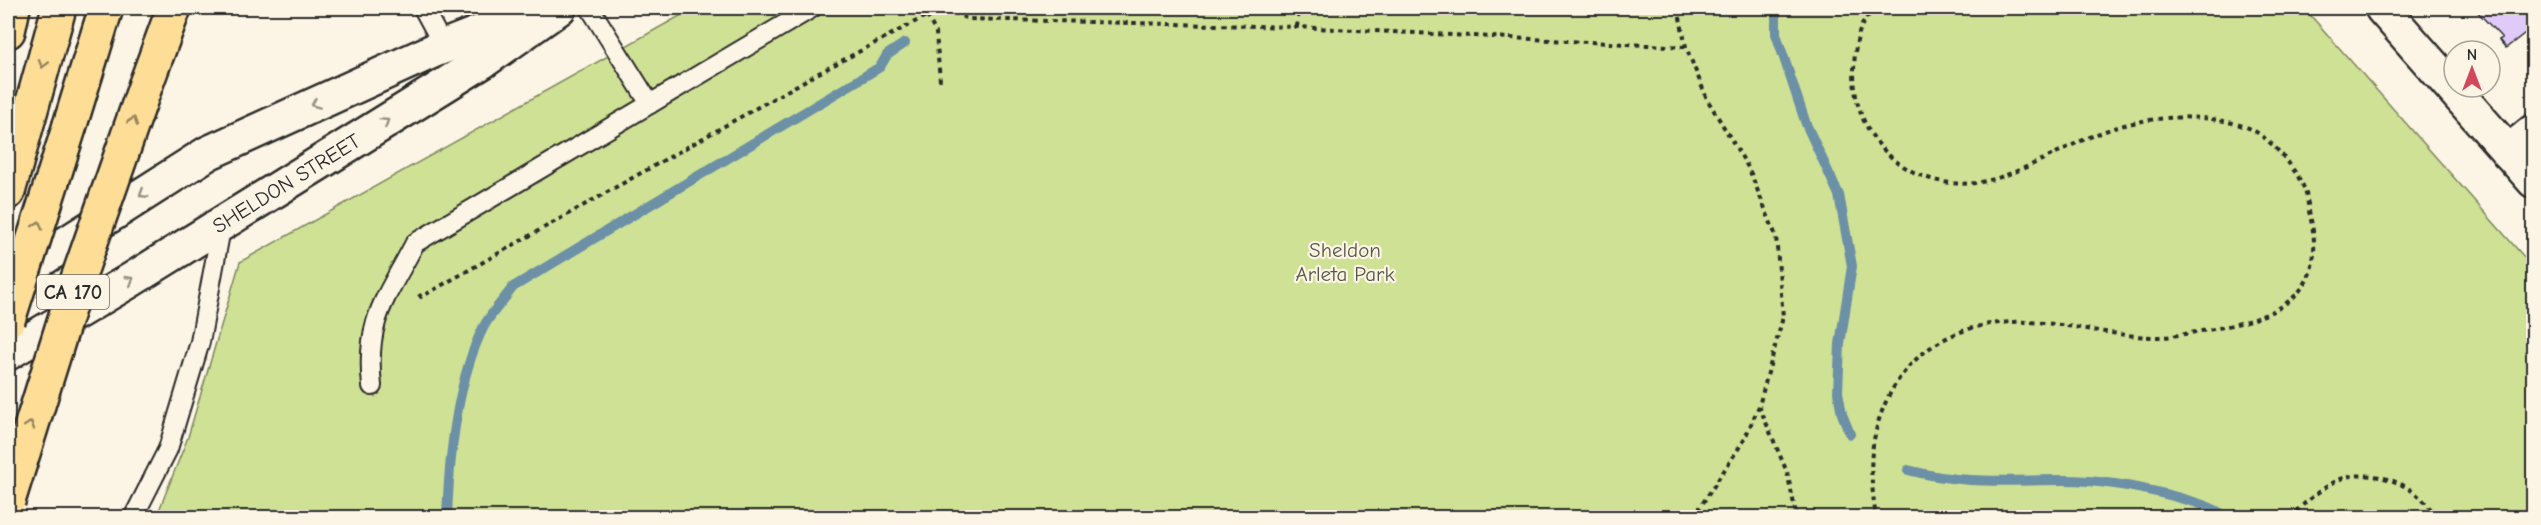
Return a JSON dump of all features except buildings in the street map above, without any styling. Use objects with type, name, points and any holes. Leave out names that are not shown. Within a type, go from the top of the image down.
[{"type":"highway","points":[[8,31],[14,8]]},
{"type":"highway","points":[[11,177],[59,8]]},
{"type":"highway","points":[[8,320],[106,8]]},
{"type":"highway","points":[[161,43],[174,8]]},
{"type":"highway","points":[[161,43],[191,8]]},
{"type":"highway","name":"CA 170","points":[[8,501],[73,293],[161,43]]},
{"type":"main road","points":[[8,280],[208,153],[444,47],[543,8]]},
{"type":"main road","name":"SHELDON STREET","points":[[8,353],[222,224],[485,60],[559,8]]},
{"type":"main road","points":[[2382,8],[2534,181]]},
{"type":"main road","points":[[2508,152],[2534,131]]},
{"type":"lane","points":[[423,8],[444,47]]},
{"type":"lane","points":[[590,8],[650,104]]},
{"type":"lane","points":[[372,386],[369,360],[372,327],[379,308],[416,243],[812,8]]},
{"type":"lane","points":[[133,518],[171,438],[200,342],[222,224]]},
{"type":"path","points":[[923,8],[936,33],[940,81]]},
{"type":"path","points":[[405,264],[421,297],[814,75],[941,8]]},
{"type":"path","points":[[946,8],[967,19],[1297,27],[1686,47]]},
{"type":"path","points":[[1297,27],[1299,8]]},
{"type":"path","points":[[1678,8],[1686,47],[1707,99],[1749,169],[1776,236],[1783,317],[1759,406],[1744,440],[1693,518]]},
{"type":"path","points":[[1875,8],[1862,24],[1853,65],[1857,102],[1876,143],[1903,168],[1939,181],[1975,183],[2007,174],[2101,132],[2151,120],[2200,117],[2249,127],[2282,154],[2304,188],[2314,234],[2315,260],[2308,282],[2288,304],[2228,326],[2166,337],[2131,336],[2014,322],[1970,327],[1934,343],[1903,370],[1882,413],[1872,452],[1872,490],[1876,518]]},
{"type":"path","points":[[1759,406],[1787,472],[1797,518]]},
{"type":"path","points":[[2290,518],[2317,492],[2351,476],[2386,478],[2416,492],[2436,518]]},
{"type":"green space","name":"Sheldon Arleta Park","points":[[694,8],[2304,8],[2533,267],[2533,517],[156,518],[188,437],[240,262]]},
{"type":"waterway","points":[[1776,8],[1776,34],[1806,124],[1839,195],[1852,266],[1840,344],[1838,392],[1842,414],[1850,434]]},
{"type":"waterway","points":[[447,518],[452,446],[467,372],[483,328],[513,287],[880,67],[887,55],[905,43]]},
{"type":"waterway","points":[[1908,470],[1967,480],[2078,480],[2119,485],[2195,502],[2228,518]]}]
